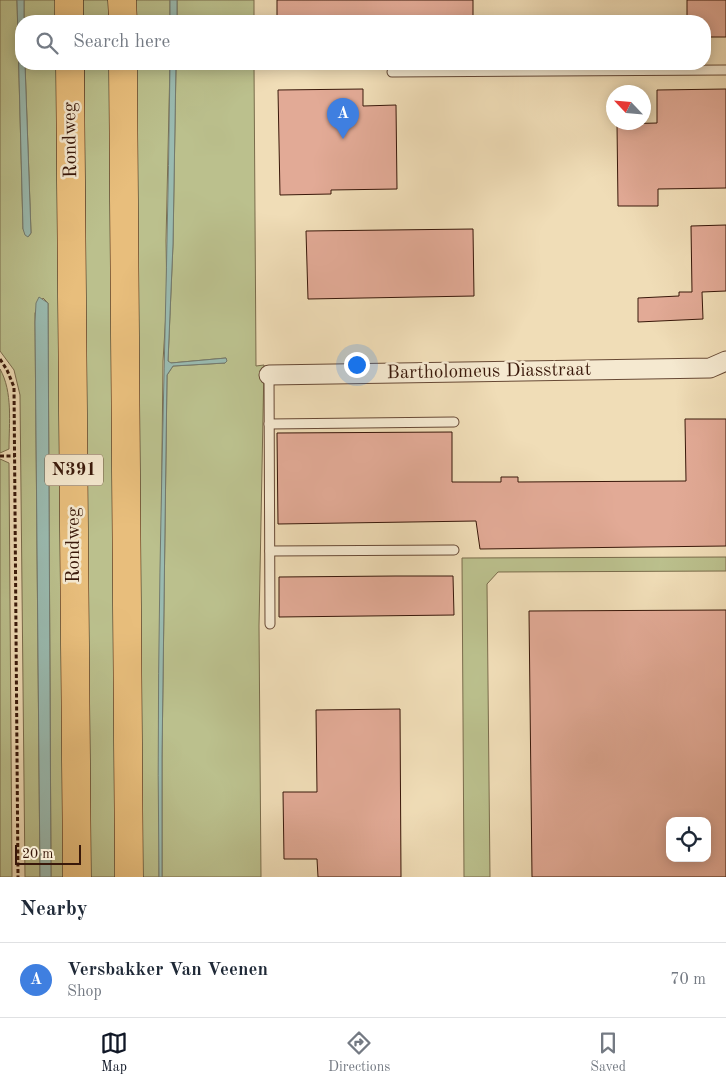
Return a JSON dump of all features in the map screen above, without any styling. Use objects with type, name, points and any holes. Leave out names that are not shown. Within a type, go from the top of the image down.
[{"type":"main road","points":[[69,0],[69,15]]},
{"type":"main road","points":[[122,0],[123,15]]},
{"type":"main road","name":"Rondweg","points":[[70,70],[77,877]]},
{"type":"main road","name":"N391","points":[[123,70],[130,877]]},
{"type":"street","name":"Bartholomeus Diasstraat","points":[[269,375],[710,368],[726,361]]},
{"type":"lane","points":[[392,72],[726,70]]},
{"type":"lane","name":"Bartholomeus Diasstraat","points":[[269,375],[270,624]]},
{"type":"lane","points":[[269,424],[454,422]]},
{"type":"lane","points":[[270,551],[454,550]]},
{"type":"path","points":[[0,359],[14,387],[18,877]]},
{"type":"path","points":[[0,456],[15,456]]},
{"type":"green space","points":[[0,0],[17,0],[17,15],[15,15],[15,70],[19,70],[23,229],[29,236],[31,233],[25,70],[57,70],[64,877],[51,877],[48,303],[43,298],[35,313],[40,877],[25,877],[20,395],[14,370],[0,351]]},
{"type":"green space","points":[[24,0],[57,0],[57,15],[24,15]]},
{"type":"green space","points":[[83,0],[109,0],[109,15],[83,15]]},
{"type":"green space","points":[[135,0],[170,0],[170,15],[135,15]]},
{"type":"green space","points":[[177,0],[254,0],[254,15],[177,15]]},
{"type":"green space","points":[[84,70],[110,70],[116,877],[89,877]]},
{"type":"green space","points":[[135,70],[170,70],[166,241],[167,297],[163,361],[159,877],[142,877]]},
{"type":"green space","points":[[176,70],[254,70],[256,366],[264,365],[259,626],[261,877],[162,877],[167,375],[173,366],[225,363],[226,358],[171,363],[168,361],[173,244]]},
{"type":"green space","points":[[0,369],[7,388],[10,418],[9,449],[0,453]]},
{"type":"green space","points":[[0,459],[9,463],[12,877],[0,877]]},
{"type":"green space","points":[[726,557],[726,571],[498,572],[487,584],[490,877],[464,877],[462,558]]},
{"type":"water","points":[[17,0],[24,0],[24,15],[17,15]]},
{"type":"water","points":[[170,0],[177,0],[177,15],[170,15]]},
{"type":"water","points":[[19,70],[25,70],[31,233],[28,237],[23,229]]},
{"type":"water","points":[[170,70],[176,70],[173,244],[168,361],[171,363],[226,358],[227,361],[225,363],[173,366],[167,375],[162,877],[159,877],[160,572]]},
{"type":"water","points":[[39,297],[48,303],[51,877],[40,877],[35,322],[36,303]]},
{"type":"building","points":[[277,0],[473,0],[473,15],[277,15]]},
{"type":"building","points":[[687,0],[726,0],[726,37],[711,37],[711,15],[687,15]]},
{"type":"building","points":[[363,89],[363,106],[396,105],[397,189],[331,190],[331,194],[280,195],[278,90]]},
{"type":"building","points":[[726,89],[726,188],[658,189],[658,206],[618,206],[617,130],[651,130],[651,123],[657,123],[657,90]]},
{"type":"building","points":[[726,225],[726,291],[702,292],[703,319],[638,322],[638,298],[679,296],[679,292],[692,292],[691,226]]},
{"type":"building","points":[[473,229],[474,296],[308,299],[306,231]]},
{"type":"building","points":[[685,419],[726,419],[726,546],[480,549],[476,521],[278,524],[277,433],[452,432],[452,482],[501,482],[501,477],[518,477],[518,482],[686,481]]},
{"type":"building","points":[[453,576],[454,615],[279,617],[279,577]]},
{"type":"building","points":[[726,610],[726,877],[532,877],[529,611]]},
{"type":"building","points":[[400,709],[401,877],[318,877],[317,859],[284,859],[283,792],[317,792],[316,710]]},
{"type":"place","name":"Versbakker Van Veenen","points":[[343,139]]}]
